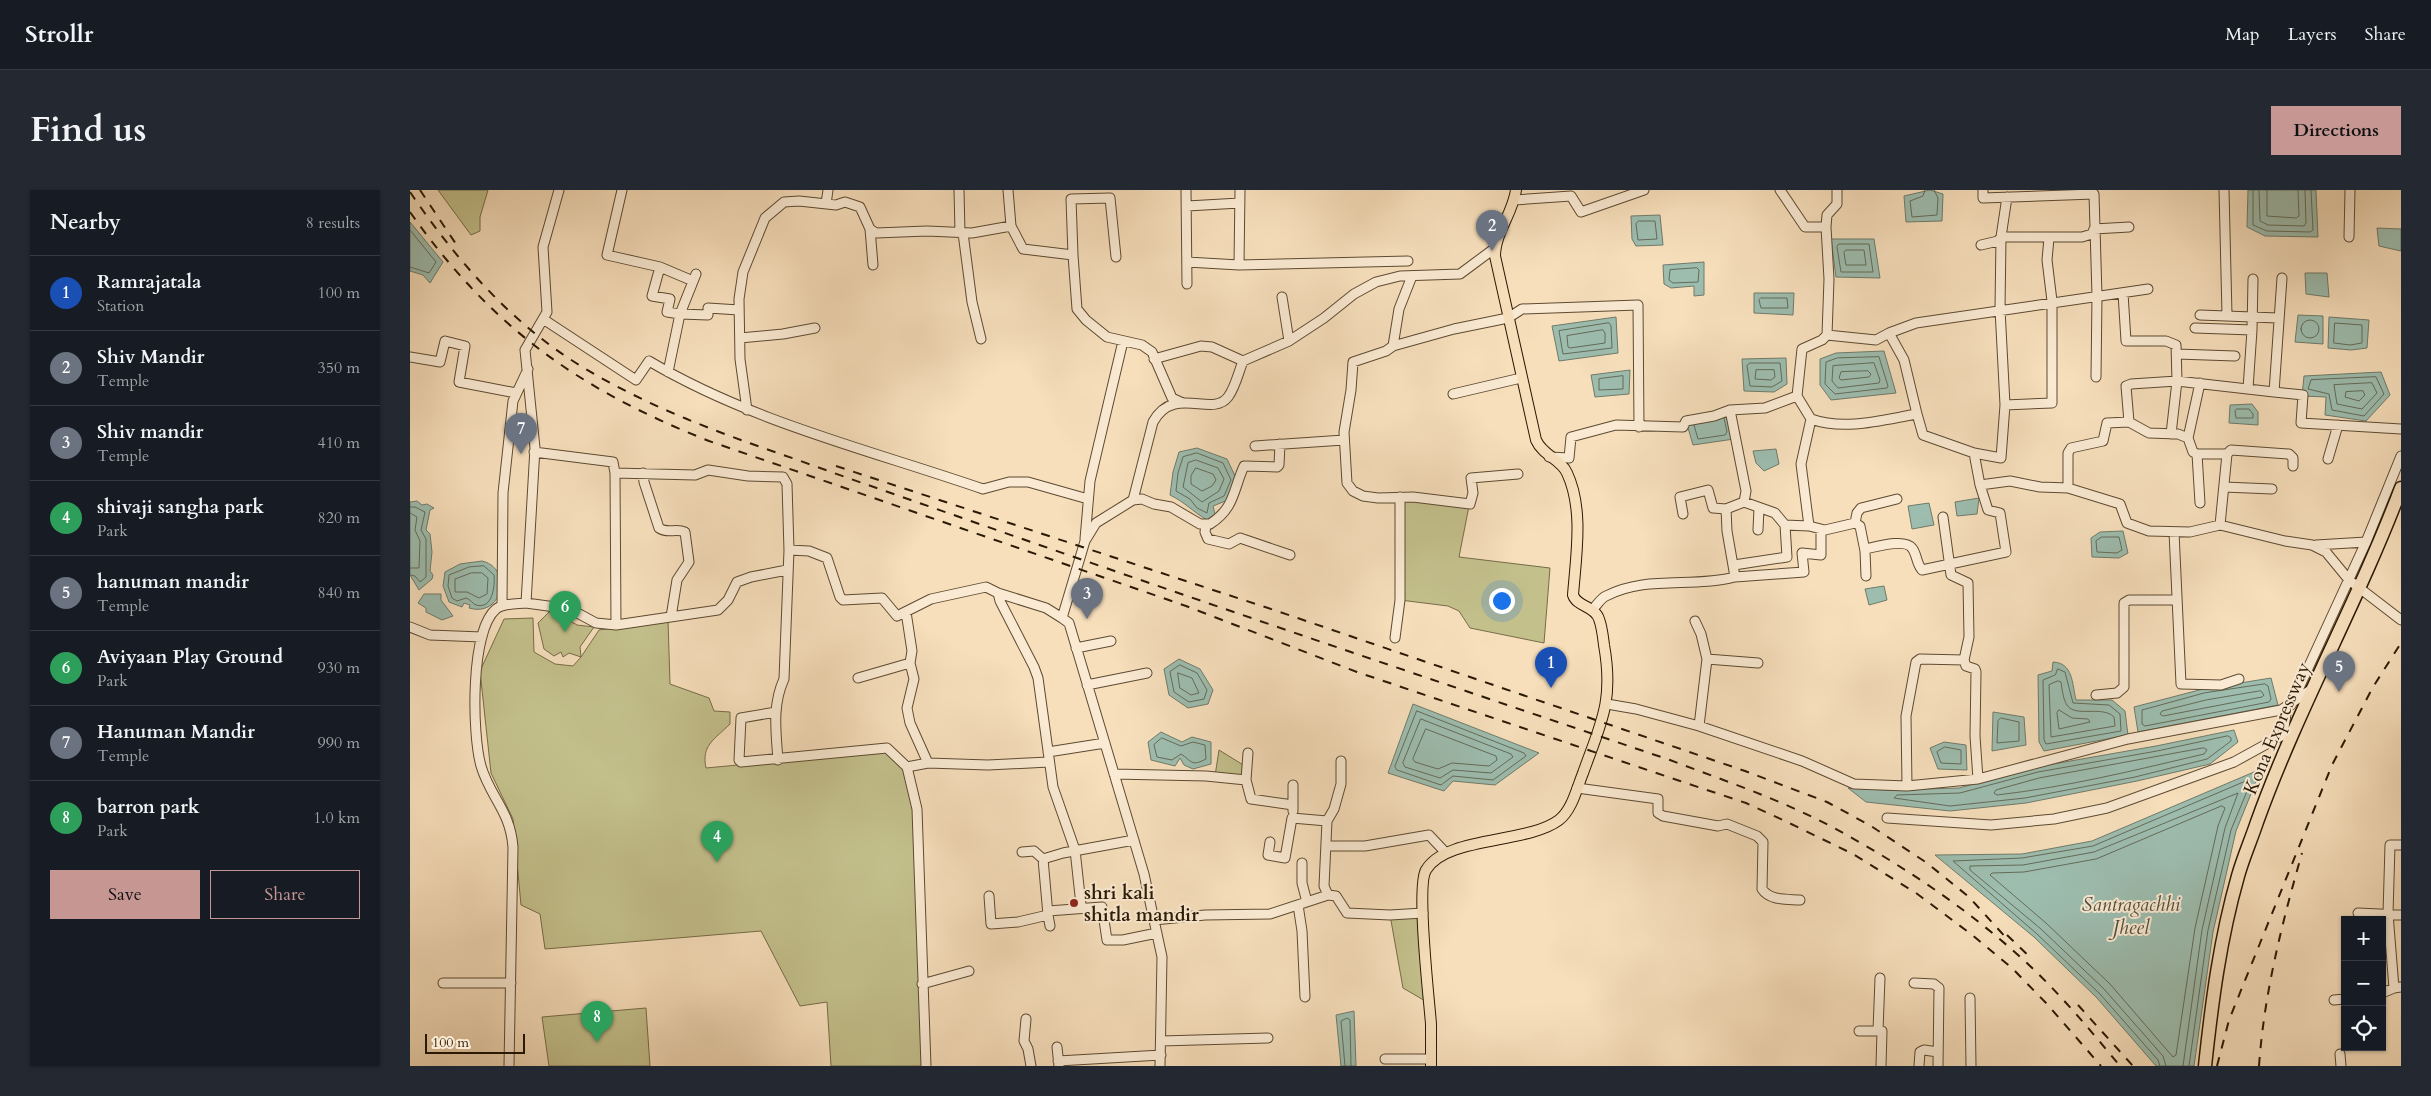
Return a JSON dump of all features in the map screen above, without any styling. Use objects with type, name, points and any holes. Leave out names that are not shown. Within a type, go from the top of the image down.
[{"type":"highway","name":"Kona Expressway","points":[[2205,1066],[2213,991],[2222,939],[2238,874],[2275,771],[2401,488]]},
{"type":"highway","name":"Kona Expressway","points":[[2258,818],[2281,777],[2357,587],[2401,508]]},
{"type":"main road","points":[[1431,1063],[1431,1027],[1423,913],[1424,875],[1431,864],[1446,853],[1550,825],[1560,820],[1566,812],[1577,788],[1607,704],[1608,666],[1600,621],[1593,609],[1574,598],[1577,552],[1574,504],[1567,471],[1562,465],[1549,457],[1536,440],[1508,318],[1495,248],[1515,195]]},
{"type":"street","points":[[526,603],[534,452],[525,350],[547,312],[543,247],[559,190]]},
{"type":"street","points":[[622,190],[607,255],[660,267],[694,278],[680,314],[668,372]]},
{"type":"street","points":[[826,204],[828,190]]},
{"type":"street","points":[[959,190],[961,233],[972,302],[981,339]]},
{"type":"street","points":[[1008,190],[1012,226],[1023,249],[1073,255]]},
{"type":"street","points":[[1186,190],[1187,284]]},
{"type":"street","points":[[1239,265],[1240,190]]},
{"type":"street","points":[[1515,195],[1570,196],[1581,212],[1644,190]]},
{"type":"street","points":[[1780,190],[1805,227],[1826,227]]},
{"type":"street","points":[[1809,526],[1801,464],[1810,419],[1797,396],[1802,349],[1822,340],[1826,335],[1829,279],[1826,227],[1827,215],[1837,204],[1837,190]]},
{"type":"street","points":[[1983,190],[1983,198],[2094,194],[2098,296],[2096,377]]},
{"type":"street","points":[[2224,190],[2227,315]]},
{"type":"street","points":[[2349,236],[2350,190]]},
{"type":"street","points":[[1116,257],[1110,198],[1095,194],[1072,199],[1073,255],[1077,309],[1098,331],[1107,337],[1142,345],[1152,352],[1172,398],[1183,403]]},
{"type":"street","points":[[1889,333],[1904,360],[1923,435],[1974,453],[2001,458],[2005,405],[2000,309],[2001,237],[2007,197]]},
{"type":"street","points":[[747,410],[739,310],[743,272],[765,218],[784,202],[799,201],[826,204],[845,202],[860,207],[870,229],[873,265]]},
{"type":"street","points":[[1187,206],[1240,203]]},
{"type":"street","points":[[870,229],[876,233],[900,234],[927,230],[961,233],[1012,226]]},
{"type":"street","points":[[2094,229],[2129,226]]},
{"type":"street","points":[[1981,245],[1998,241],[2001,237],[2082,237],[2092,234],[2094,229]]},
{"type":"street","points":[[2005,405],[2052,402],[2052,301],[2047,260],[2049,238]]},
{"type":"street","points":[[1133,500],[1153,422],[1160,411],[1169,405],[1183,403],[1217,404],[1228,398],[1243,361],[1289,341],[1324,318],[1354,294],[1369,286],[1400,276],[1460,274],[1495,248]]},
{"type":"street","points":[[1187,262],[1239,265],[1408,262]]},
{"type":"street","points":[[660,267],[652,296],[670,299],[667,312],[708,315],[708,308],[739,310]]},
{"type":"street","points":[[1392,346],[1400,309],[1412,276]]},
{"type":"street","points":[[2274,392],[2279,346],[2278,318],[2281,314],[2282,278]]},
{"type":"street","points":[[2248,389],[2253,280]]},
{"type":"street","points":[[1826,335],[1876,340],[1916,322],[2052,301],[2148,289]]},
{"type":"street","points":[[2123,293],[2126,341],[2166,341],[2176,345],[2177,380],[2171,434]]},
{"type":"street","points":[[1282,297],[1289,341]]},
{"type":"street","points":[[1518,474],[1471,478],[1473,493],[1470,504],[1413,497],[1378,498],[1363,496],[1353,492],[1346,483],[1344,440],[1353,362],[1386,351],[1392,346],[1454,329],[1508,318],[1522,309],[1638,305],[1639,427]]},
{"type":"street","points":[[2200,315],[2278,318]]},
{"type":"street","points":[[543,319],[636,380],[649,361],[747,410],[784,424],[983,489],[1009,482],[1028,482],[1088,499]]},
{"type":"street","points":[[740,338],[783,334],[815,328]]},
{"type":"street","points":[[2195,328],[2252,330]]},
{"type":"street","points":[[410,357],[440,362],[445,341],[465,346],[459,382],[516,393]]},
{"type":"street","points":[[1062,618],[1083,549],[1088,521],[1088,499],[1100,431],[1124,342]]},
{"type":"street","points":[[1154,359],[1201,346],[1212,347],[1243,361]]},
{"type":"street","points":[[2176,354],[2235,356]]},
{"type":"street","points":[[502,605],[503,493],[513,401],[528,368]]},
{"type":"street","points":[[1453,394],[1521,378]]},
{"type":"street","points":[[2129,422],[2126,386],[2177,380],[2304,395],[2301,423],[2401,429]]},
{"type":"street","points":[[2200,383],[2188,438],[2193,452],[2197,454],[2227,454]]},
{"type":"street","points":[[1549,457],[1569,458],[1571,437],[1585,432],[1616,425],[1683,427],[1686,421],[1714,416],[1730,410],[1765,408],[1797,396]]},
{"type":"street","points":[[1730,410],[1746,491],[1744,502]]},
{"type":"street","points":[[1810,419],[1824,424],[1862,424],[1917,414]]},
{"type":"street","points":[[2068,488],[2068,453],[2071,448],[2103,441],[2107,423],[2129,422],[2150,433],[2171,434],[2188,438]]},
{"type":"street","points":[[2328,459],[2338,425]]},
{"type":"street","points":[[1255,446],[1344,440]]},
{"type":"street","points":[[1280,444],[1279,465],[1244,466],[1233,500],[1218,519],[1206,525],[1204,532],[1208,539],[1229,544],[1240,538],[1290,554]]},
{"type":"street","points":[[2220,525],[2227,454],[2231,450],[2289,454],[2293,458],[2293,466]]},
{"type":"street","points":[[534,452],[613,462],[616,473],[616,625]]},
{"type":"street","points":[[1865,549],[1895,543],[1908,544],[1912,548],[1918,565],[1922,570],[2006,552],[2000,513],[1988,510],[1980,485],[1974,453]]},
{"type":"street","points":[[2197,454],[2200,503]]},
{"type":"street","points":[[1886,818],[1991,825],[2054,819],[2106,808],[2242,758],[2283,735],[2289,706],[2357,587],[2366,542],[2401,456]]},
{"type":"street","points":[[616,473],[695,475],[708,470],[786,479],[790,532],[784,679],[778,692],[776,712],[778,760]]},
{"type":"street","points":[[643,473],[644,482],[659,528],[663,531],[681,530],[685,532],[686,537],[688,562],[676,580],[671,617]]},
{"type":"street","points":[[1980,485],[2010,481],[2040,487],[2068,488],[2120,504],[2127,523],[2149,531],[2190,532],[2220,525],[2285,541],[2312,545],[2366,542]]},
{"type":"street","points":[[2224,487],[2272,489]]},
{"type":"street","points":[[1683,514],[1680,497],[1708,490],[1713,508],[1726,509],[1744,502],[1775,513],[1785,525],[1787,556],[1734,565]]},
{"type":"street","points":[[1395,638],[1400,600],[1400,498]]},
{"type":"street","points":[[1083,549],[1096,524],[1133,500],[1142,499],[1154,504],[1171,507],[1206,525]]},
{"type":"street","points":[[1855,523],[1857,512],[1861,508],[1897,499]]},
{"type":"street","points":[[1758,530],[1759,508]]},
{"type":"street","points":[[1726,509],[1727,531],[1735,577]]},
{"type":"street","points":[[1943,516],[1948,565],[1951,575],[1968,583],[1969,638],[1964,660],[1966,666],[1975,668],[1976,672],[1975,736],[1978,779]]},
{"type":"street","points":[[1785,525],[1809,526],[1821,529],[1855,523],[1860,526],[1865,549],[1866,576]]},
{"type":"street","points":[[1593,609],[1604,596],[1639,584],[1721,581],[1735,577],[1804,572],[1802,553],[1821,555],[1821,529]]},
{"type":"street","points":[[2174,532],[2181,684],[2221,685],[2240,679]]},
{"type":"street","points":[[2312,545],[2326,552],[2357,587],[2400,617]]},
{"type":"street","points":[[789,550],[809,551],[827,558],[840,597],[843,600],[882,598],[897,616],[931,599],[986,587],[998,594],[1046,608],[1068,623],[1134,840],[1162,957],[1160,1066]]},
{"type":"street","points":[[509,1066],[511,829],[481,767],[478,750],[476,673],[478,646],[490,616],[502,605],[526,603],[570,609],[596,623],[616,625],[718,610],[728,600],[737,582],[751,577],[787,570]]},
{"type":"street","points":[[998,594],[1006,615],[1034,667],[1053,787],[1066,829],[1076,850],[1080,905]]},
{"type":"street","points":[[2096,695],[2117,693],[2124,687],[2124,603],[2129,600],[2176,600]]},
{"type":"street","points":[[906,612],[912,652],[910,663],[914,679],[907,708],[910,723],[928,763]]},
{"type":"street","points":[[1695,621],[1701,634],[1707,659],[1699,726]]},
{"type":"street","points":[[410,627],[430,635],[482,637]]},
{"type":"street","points":[[1076,648],[1111,641]]},
{"type":"street","points":[[1707,659],[1758,663]]},
{"type":"street","points":[[1907,786],[1906,716],[1916,662],[1920,659],[1964,660]]},
{"type":"street","points":[[858,678],[910,663]]},
{"type":"street","points":[[1087,685],[1148,673]]},
{"type":"street","points":[[1607,704],[1636,709],[1699,726],[1802,761],[1854,784],[1907,786],[1978,779],[2128,739],[2281,710],[2313,687]]},
{"type":"street","points":[[776,712],[742,716],[739,760],[741,762],[778,760],[874,747],[887,748],[907,766],[917,808],[926,1066]]},
{"type":"street","points":[[907,766],[928,763],[988,765],[1049,757],[1105,743]]},
{"type":"street","points":[[1248,753],[1246,780],[1251,799],[1293,805]]},
{"type":"street","points":[[1328,895],[1324,886],[1327,821],[1334,809],[1342,784],[1341,761]]},
{"type":"street","points":[[1114,774],[1206,776],[1246,780]]},
{"type":"street","points":[[1270,842],[1268,856],[1285,858],[1292,818],[1294,785]]},
{"type":"street","points":[[1577,788],[1658,798],[1658,813],[1663,816],[1718,826],[1727,824],[1757,836],[1763,842],[1762,889],[1766,895],[1800,900]]},
{"type":"street","points":[[1292,818],[1327,821]]},
{"type":"street","points":[[1326,846],[1365,846],[1429,835],[1446,853]]},
{"type":"street","points":[[1043,859],[1076,850],[1134,840]]},
{"type":"street","points":[[2397,987],[2388,914],[2390,844],[2401,845]]},
{"type":"street","points":[[1022,852],[1034,851],[1043,859],[1050,926]]},
{"type":"street","points":[[1302,863],[1302,932],[1305,997]]},
{"type":"street","points":[[1154,920],[1206,915],[1270,914],[1328,895],[1336,896],[1347,913],[1390,915],[1423,913]]},
{"type":"street","points":[[989,896],[991,924],[1018,922],[1048,913],[1102,907],[1107,940],[1123,940],[1157,933]]},
{"type":"street","points":[[2358,913],[2401,915]]},
{"type":"street","points":[[922,984],[969,971]]},
{"type":"street","points":[[1878,1031],[1880,978]]},
{"type":"street","points":[[443,983],[511,983]]},
{"type":"street","points":[[1914,983],[1934,984],[1938,988],[1938,1066]]},
{"type":"street","points":[[1970,998],[1971,1066]]},
{"type":"street","points":[[2334,1000],[2341,999]]},
{"type":"street","points":[[1026,1019],[1024,1041],[1028,1049],[1031,1066]]},
{"type":"street","points":[[1859,1031],[1882,1031],[1881,1066]]},
{"type":"street","points":[[1161,1041],[1268,1038]]},
{"type":"street","points":[[1057,1047],[1059,1063],[1161,1054]]},
{"type":"street","points":[[1919,1066],[1920,1052],[1924,1050],[1938,1052]]},
{"type":"street","points":[[2340,1054],[2341,1066]]},
{"type":"street","points":[[1385,1059],[1431,1063]]},
{"type":"shaded area","points":[[438,190],[488,190],[480,217],[480,231],[471,235]]},
{"type":"shaded area","points":[[1401,499],[1469,506],[1459,557],[1550,568],[1544,643],[1470,628],[1459,611],[1448,606],[1400,600]]},
{"type":"shaded area","points":[[549,612],[555,612],[577,625],[594,627],[580,647],[581,657],[569,653],[563,657],[561,652],[554,656],[544,649],[538,623]]},
{"type":"shaded area","points":[[533,618],[534,652],[555,664],[573,666],[599,630],[668,620],[670,684],[709,698],[714,711],[730,712],[730,724],[714,738],[707,748],[706,768],[885,751],[902,767],[915,798],[922,1066],[831,1066],[827,1002],[800,1006],[761,931],[545,949],[540,914],[521,905],[513,819],[491,773],[480,671],[504,619]]},
{"type":"shaded area","points":[[1219,750],[1245,766],[1245,779],[1215,776]]},
{"type":"shaded area","points":[[1390,915],[1421,915],[1427,1002],[1403,988]]},
{"type":"shaded area","points":[[646,1008],[650,1066],[549,1066],[542,1017]]},
{"type":"water","points":[[1930,190],[1943,194],[1942,221],[1906,222],[1904,196]]},
{"type":"water","points":[[2248,190],[2316,190],[2318,237],[2265,236],[2247,227]]},
{"type":"water","points":[[1660,215],[1663,245],[1636,246],[1632,239],[1631,216]]},
{"type":"water","points":[[410,222],[443,262],[430,283],[423,275],[410,271]]},
{"type":"water","points":[[2377,228],[2401,229],[2401,251],[2379,246]]},
{"type":"water","points":[[1831,239],[1874,239],[1880,278],[1836,277]]},
{"type":"water","points":[[1704,262],[1704,295],[1694,296],[1694,286],[1671,288],[1664,284],[1663,265]]},
{"type":"water","points":[[2305,273],[2327,273],[2329,297],[2306,294]]},
{"type":"water","points":[[1754,293],[1794,293],[1793,315],[1754,313]]},
{"type":"water","points":[[2298,315],[2323,316],[2323,344],[2295,342]]},
{"type":"water","points":[[1616,317],[1618,353],[1559,361],[1552,326]]},
{"type":"water","points":[[2329,317],[2369,320],[2367,348],[2351,350],[2328,348]]},
{"type":"water","points":[[1884,351],[1896,393],[1831,400],[1820,385],[1820,359],[1836,353]]},
{"type":"water","points":[[1786,358],[1787,384],[1774,392],[1744,391],[1742,359]]},
{"type":"water","points":[[1630,370],[1629,394],[1595,397],[1591,375]]},
{"type":"water","points":[[2381,372],[2390,395],[2366,421],[2325,415],[2326,397],[2302,396],[2304,376]]},
{"type":"water","points":[[2252,404],[2258,412],[2258,425],[2229,423],[2230,405]]},
{"type":"water","points":[[1727,408],[1734,439],[1693,445],[1686,421]]},
{"type":"water","points":[[1197,448],[1227,459],[1237,480],[1228,500],[1213,506],[1215,514],[1207,520],[1170,495],[1173,472],[1179,452]]},
{"type":"water","points":[[1776,449],[1779,464],[1764,471],[1756,463],[1753,451]]},
{"type":"water","points":[[1979,498],[1977,514],[1957,516],[1955,502]]},
{"type":"water","points":[[417,501],[422,505],[427,504],[434,508],[430,510],[426,530],[430,534],[432,552],[430,571],[433,575],[432,579],[419,590],[410,575],[410,502]]},
{"type":"water","points":[[1929,503],[1934,525],[1912,529],[1908,506]]},
{"type":"water","points":[[2123,531],[2128,553],[2119,558],[2092,557],[2091,538],[2100,532]]},
{"type":"water","points":[[482,561],[492,565],[498,573],[500,591],[496,599],[490,606],[481,609],[469,608],[470,605],[464,603],[462,607],[449,602],[443,586],[445,572],[460,564]]},
{"type":"water","points":[[1884,586],[1887,600],[1869,605],[1865,589]]},
{"type":"water","points":[[424,594],[441,594],[441,600],[453,616],[442,620],[426,612],[426,608],[418,603]]},
{"type":"water","points":[[1179,659],[1200,669],[1213,690],[1208,704],[1188,708],[1169,695],[1164,669]]},
{"type":"water","points":[[2053,662],[2060,663],[2068,670],[2076,700],[2112,700],[2125,711],[2128,735],[2044,751],[2039,742],[2038,675],[2052,671]]},
{"type":"water","points":[[2271,678],[2278,705],[2138,732],[2134,707],[2203,689]]},
{"type":"water","points":[[1413,704],[1539,753],[1495,785],[1453,781],[1444,791],[1388,773]]},
{"type":"water","points":[[1993,712],[2024,717],[2026,745],[1992,751]]},
{"type":"water","points":[[2234,730],[2238,742],[2210,764],[2026,803],[1950,811],[1866,802],[1848,788],[1888,790],[1959,788],[2036,767]]},
{"type":"water","points":[[1161,732],[1182,742],[1192,737],[1211,742],[1211,764],[1193,769],[1184,765],[1180,758],[1175,766],[1151,760],[1148,742]]},
{"type":"water","points":[[1944,742],[1966,745],[1967,770],[1938,769],[1930,748]]},
{"type":"water","name":"Santragachhi Jheel","points":[[2261,769],[2236,831],[2213,932],[2194,1066],[2156,1066],[2097,998],[2034,937],[1935,855],[2022,854],[2092,841]]},
{"type":"water","points":[[1354,1011],[1356,1066],[1341,1066],[1336,1015]]},
{"type":"railway","points":[[420,190],[456,244]]},
{"type":"railway","points":[[410,192],[464,264],[505,307],[528,327],[576,363],[656,405],[738,439],[968,520],[1670,760],[1753,791],[1834,828],[1936,890],[2007,945],[2053,989],[2120,1066]]},
{"type":"railway","points":[[410,212],[441,253],[506,322],[578,376],[619,400],[662,421],[709,441],[1186,606],[1357,672],[1746,803],[1853,854],[1916,893],[1971,934],[2012,968],[2047,1004],[2101,1066]]},
{"type":"railway","points":[[836,466],[1274,610],[1745,771],[1827,802],[1871,826],[1927,863],[1969,897],[2009,941]]},
{"type":"railway","points":[[2217,1066],[2229,1020],[2332,765],[2373,687],[2401,643]]},
{"type":"railway","points":[[2259,1066],[2265,1012],[2275,959],[2302,853]]},
{"type":"railway","points":[[2007,935],[2032,959]]},
{"type":"railway","points":[[2078,1005],[2133,1066]]},
{"type":"place","name":"Shiv Mandir","points":[[1492,251]]},
{"type":"place","name":"Hanuman Mandir","points":[[521,454]]},
{"type":"place","name":"Shiv mandir","points":[[1087,619]]},
{"type":"place","name":"Aviyaan Play Ground","points":[[565,632]]},
{"type":"place","name":"Ramrajatala","points":[[1551,688]]},
{"type":"place","name":"hanuman mandir","points":[[2339,692]]},
{"type":"place","name":"shivaji sangha park","points":[[717,862]]},
{"type":"place","name":"shri kali shitla mandir","points":[[1074,903]]},
{"type":"place","name":"barron park","points":[[597,1042]]}]
